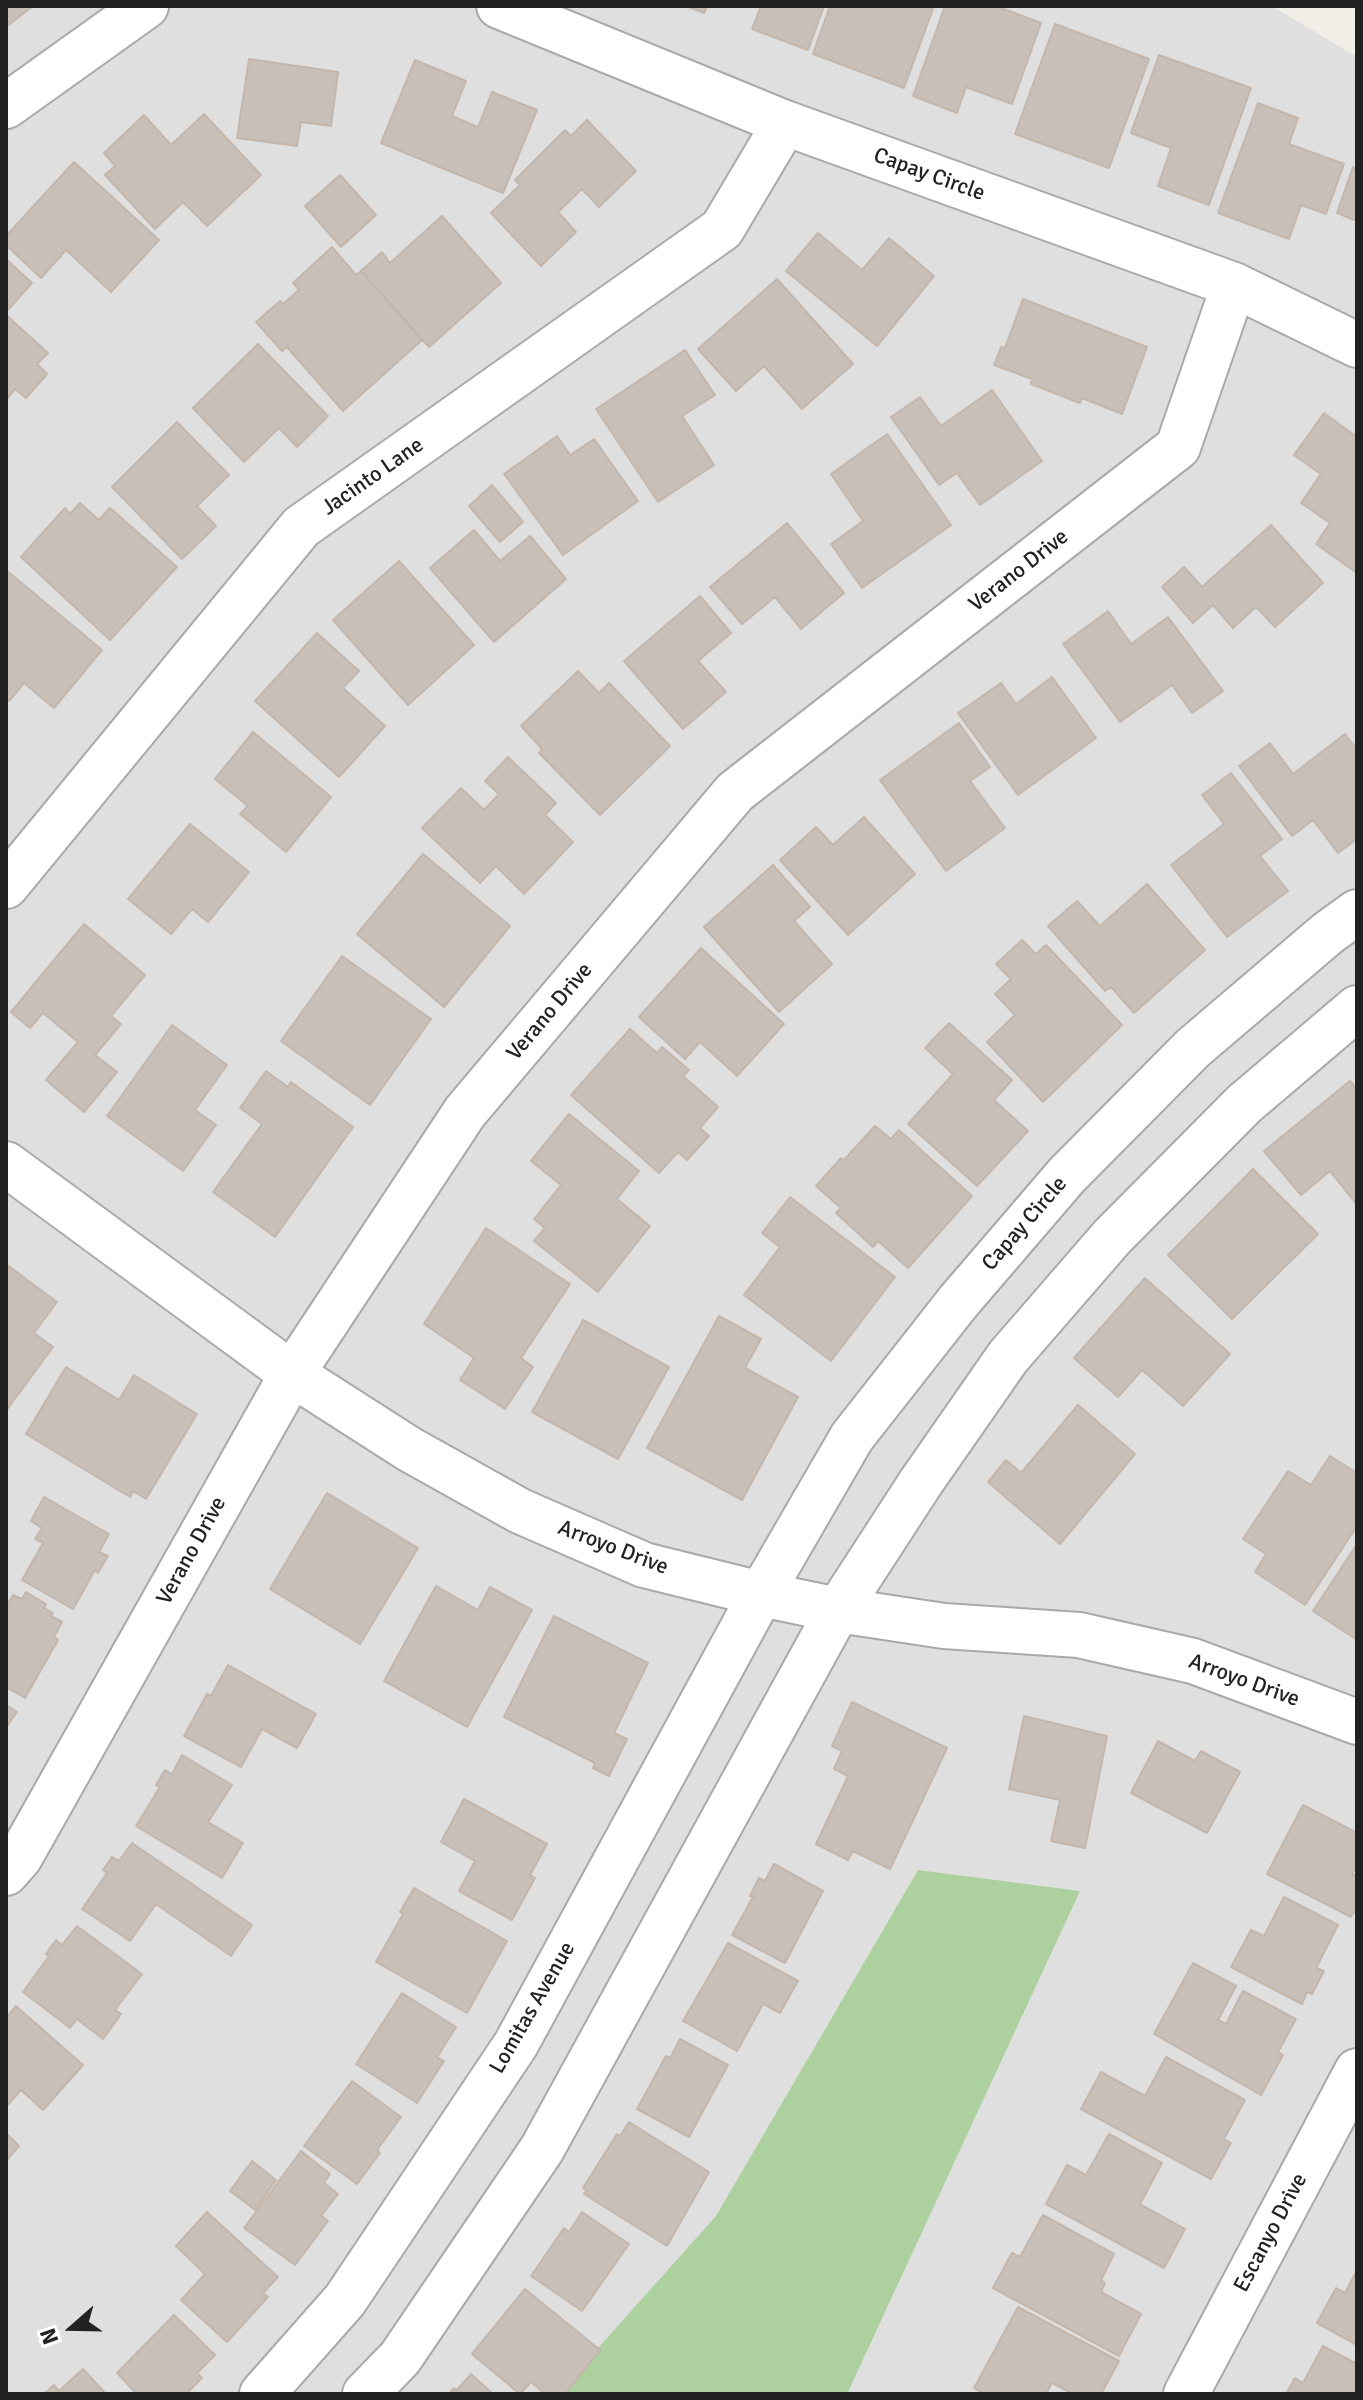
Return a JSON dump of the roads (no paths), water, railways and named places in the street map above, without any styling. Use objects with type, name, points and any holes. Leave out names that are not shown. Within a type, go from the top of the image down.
[{"type":"street","points":[[6,106],[146,6]]},
{"type":"street","name":"Capay Circle","points":[[499,6],[785,123],[1234,285],[1357,345]]},
{"type":"street","name":"Jacinto Lane","points":[[6,886],[301,527],[722,229],[785,123]]},
{"type":"street","name":"Verano Drive","points":[[6,1873],[20,1857],[292,1374],[465,1112],[735,792],[1178,447],[1234,285]]},
{"type":"street","name":"Capay Circle","points":[[761,1594],[852,1437],[958,1302],[1057,1187],[1193,1048],[1357,912]]},
{"type":"street","points":[[365,2394],[400,2358],[542,2149],[838,1610],[921,1482],[1008,1357],[1091,1261],[1244,1104],[1357,1008]]},
{"type":"street","name":"Arroyo Drive","points":[[6,1164],[292,1374],[409,1449],[520,1511],[644,1565],[838,1610],[944,1626],[1079,1635],[1193,1661],[1357,1722]]},
{"type":"street","name":"Lomitas Avenue","points":[[262,2394],[345,2300],[516,2044],[761,1594]]},
{"type":"street","name":"Escanyo Drive","points":[[1186,2394],[1357,2071]]}]
